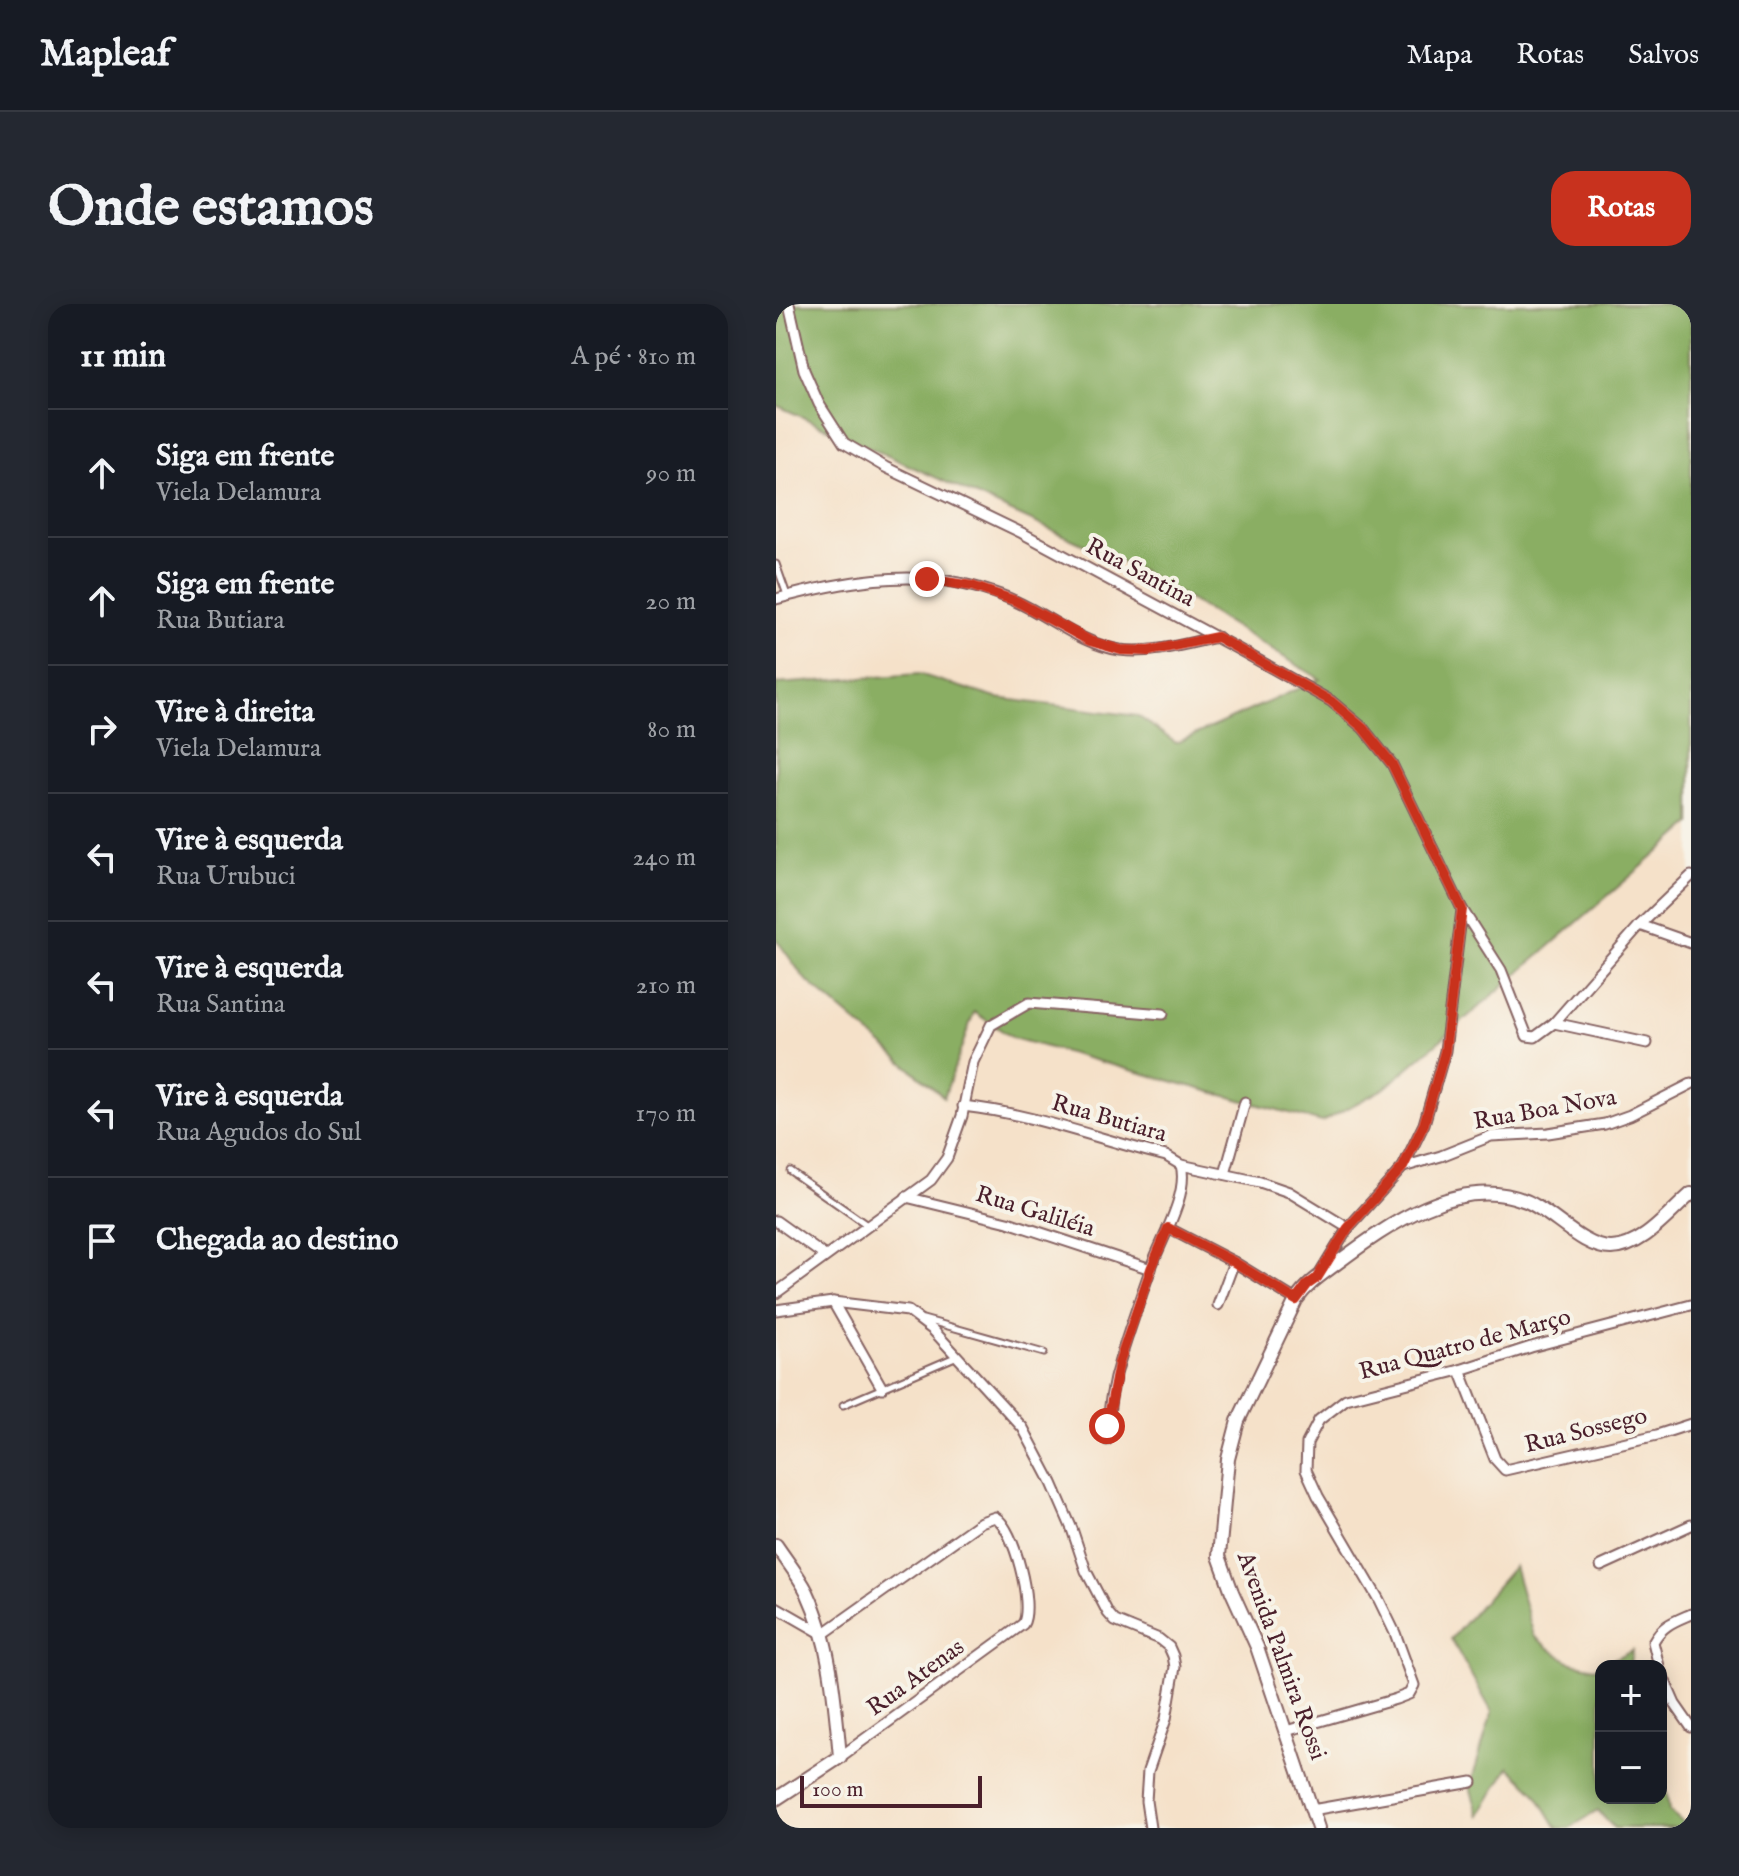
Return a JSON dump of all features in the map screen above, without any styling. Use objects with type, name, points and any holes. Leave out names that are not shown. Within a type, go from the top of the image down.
[{"type":"street","name":"Rua Santina","points":[[789,304],[804,370],[819,404],[844,443],[1217,637],[1331,701],[1363,728],[1392,764],[1462,909],[1501,970],[1525,1032],[1530,1038],[1554,1023]]},
{"type":"street","points":[[776,599],[867,581],[927,579],[972,586],[1016,601],[1090,641],[1121,650],[1149,651],[1217,637]]},
{"type":"street","points":[[1647,1043],[1554,1023],[1640,925],[1691,876]]},
{"type":"street","points":[[1317,1278],[1348,1228],[1403,1167],[1424,1124],[1445,1051],[1462,909]]},
{"type":"street","points":[[1640,925],[1691,943]]},
{"type":"street","points":[[776,1293],[940,1170],[947,1158],[963,1106],[973,1062],[991,1025],[1029,1003],[1163,1014]]},
{"type":"street","name":"Rua Boa Nova","points":[[1403,1167],[1491,1136],[1548,1133],[1605,1124],[1691,1084]]},
{"type":"street","points":[[1225,1174],[1245,1102]]},
{"type":"street","name":"Rua Butiara","points":[[963,1106],[1003,1110],[1066,1126],[1166,1156],[1181,1165],[1182,1184],[1119,1363],[1109,1410],[1107,1440]]},
{"type":"street","points":[[1181,1165],[1260,1182],[1289,1192],[1348,1228]]},
{"type":"street","name":"Avenida Palmira Rossi","points":[[1318,1828],[1257,1647],[1222,1568],[1219,1541],[1228,1459],[1238,1421],[1296,1300],[1307,1285],[1390,1226],[1424,1208],[1461,1196],[1498,1194],[1527,1201],[1592,1244],[1610,1248],[1640,1238],[1691,1194]]},
{"type":"street","name":"Rua Galiléia","points":[[906,1197],[1008,1222],[1151,1269]]},
{"type":"street","points":[[776,1221],[825,1256]]},
{"type":"street","points":[[1168,1228],[1234,1262],[1296,1300]]},
{"type":"street","points":[[1218,1305],[1234,1262]]},
{"type":"street","points":[[776,1310],[833,1302],[908,1311],[933,1330],[1023,1428],[1036,1450],[1072,1529],[1086,1571],[1108,1613],[1115,1621],[1159,1639],[1169,1647],[1173,1656],[1175,1667],[1166,1719],[1148,1771],[1146,1801],[1150,1828]]},
{"type":"street","points":[[833,1302],[882,1388]]},
{"type":"street","name":"Rua Quatro de Março","points":[[1286,1731],[1409,1694],[1414,1685],[1395,1633],[1306,1470],[1307,1443],[1319,1420],[1346,1399],[1691,1305]]},
{"type":"street","name":"Rua Sossego","points":[[1460,1370],[1495,1459],[1505,1470],[1657,1435],[1691,1424]]},
{"type":"street","name":"Rua Atenas","points":[[823,1634],[981,1522],[995,1517],[1005,1527],[1023,1581],[1027,1618],[1015,1632],[840,1757]]},
{"type":"street","points":[[1601,1566],[1691,1525]]},
{"type":"street","points":[[776,1545],[806,1590],[823,1634],[840,1757],[776,1799]]},
{"type":"street","points":[[776,1607],[823,1634]]},
{"type":"street","points":[[1658,1660],[1653,1642],[1658,1632],[1691,1614]]},
{"type":"street","points":[[1667,1685],[1691,1727]]},
{"type":"street","points":[[1312,1810],[1472,1782]]},
{"type":"lane","points":[[776,564],[787,596]]},
{"type":"lane","points":[[790,1171],[868,1226]]},
{"type":"lane","points":[[918,1318],[1044,1353]]},
{"type":"lane","points":[[843,1405],[955,1357]]},
{"type":"green space","points":[[776,304],[1691,304],[1691,824],[1385,1088],[1322,1122],[1013,1038],[974,1012],[944,1097],[805,979],[776,939],[776,684],[919,674],[996,698],[1138,716],[1176,743],[1320,679],[1144,572],[776,405]]},
{"type":"green space","points":[[1514,1566],[1534,1636],[1572,1663],[1595,1668],[1595,1804],[1667,1804],[1667,1794],[1669,1811],[1690,1828],[1614,1828],[1598,1811],[1569,1828],[1557,1828],[1535,1792],[1509,1767],[1479,1816],[1470,1787],[1492,1712],[1451,1639]]},
{"type":"green space","points":[[1632,1650],[1631,1660],[1611,1660]]},
{"type":"route","points":[[927,579],[972,586],[1016,601],[1090,641],[1121,650],[1149,651],[1217,637],[1331,701],[1363,728],[1392,764],[1462,909],[1445,1051],[1424,1124],[1403,1167],[1348,1228],[1317,1278],[1307,1285],[1296,1300],[1234,1262],[1168,1228],[1119,1363],[1107,1426]]}]
